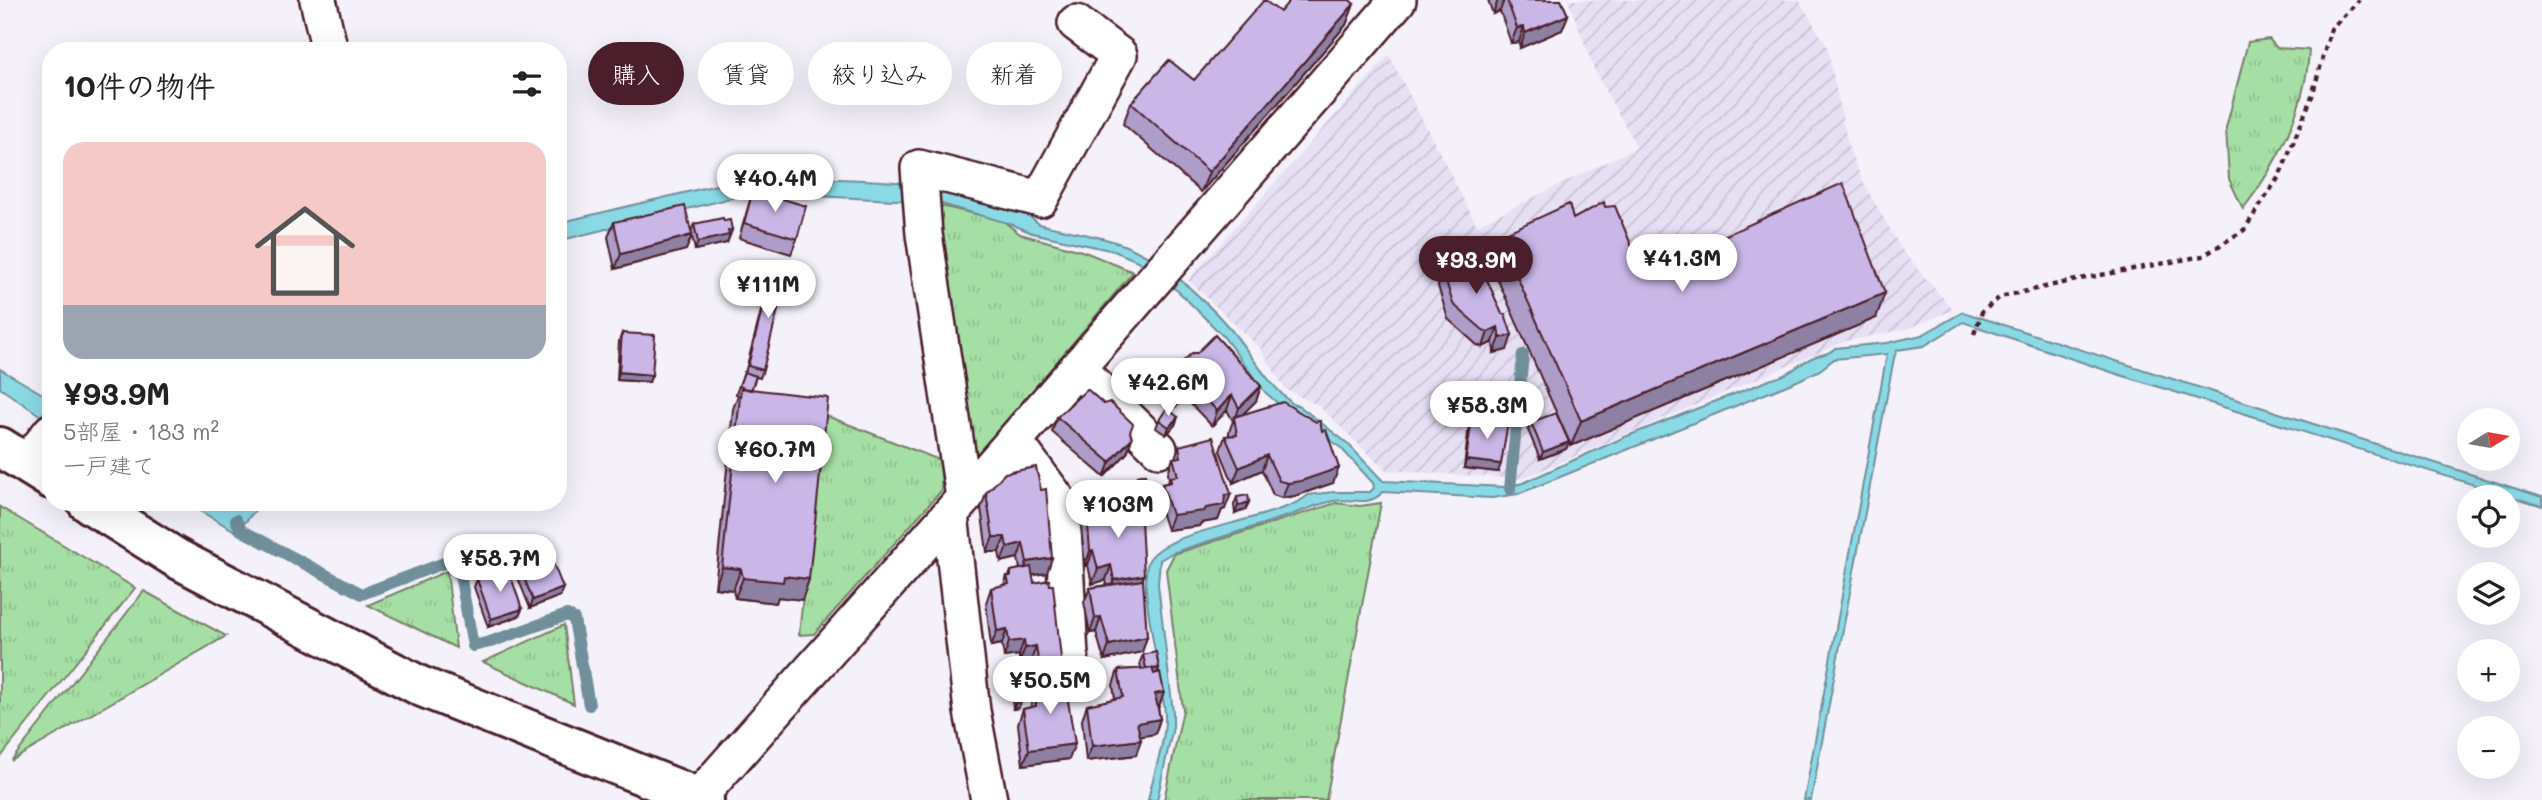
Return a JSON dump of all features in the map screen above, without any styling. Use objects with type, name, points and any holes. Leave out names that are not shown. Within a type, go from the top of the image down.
[{"type":"street","points":[[318,0],[328,42]]},
{"type":"street","points":[[101,511],[176,558],[420,686],[699,799],[1014,441],[1388,4]]},
{"type":"street","points":[[989,800],[972,712],[957,506],[924,234],[919,168],[1040,199],[1119,55],[1076,23]]},
{"type":"street","points":[[1077,368],[1159,449]]},
{"type":"street","points":[[1014,441],[1062,506],[1071,675]]},
{"type":"street","points":[[26,463],[42,443]]},
{"type":"path","points":[[1974,334],[1982,312],[2000,297],[2203,256],[2244,230],[2280,175],[2312,96],[2331,29],[2359,0]]},
{"type":"shaded area","points":[[1568,0],[1799,0],[1827,46],[1849,149],[1863,182],[1902,250],[1953,310],[1906,329],[1846,341],[1521,479],[1385,470],[1319,406],[1285,389],[1260,348],[1188,280],[1389,55],[1477,225],[1637,147],[1595,72]]},
{"type":"green space","points":[[2269,39],[2277,48],[2309,50],[2307,71],[2288,134],[2268,173],[2243,209],[2229,179],[2226,128],[2248,42]]},
{"type":"green space","points":[[936,205],[1002,220],[1020,234],[1085,252],[1133,272],[969,466]]},
{"type":"green space","points":[[822,414],[942,461],[941,491],[814,634],[799,635]]},
{"type":"green space","points":[[1336,503],[1360,506],[1381,503],[1326,800],[1164,800],[1183,710],[1166,570],[1174,554]]},
{"type":"green space","points":[[0,507],[135,588],[0,758]]},
{"type":"green space","points":[[447,571],[456,648],[368,605]]},
{"type":"green space","points":[[144,591],[226,636],[11,761]]},
{"type":"green space","points":[[564,625],[574,704],[483,662]]},
{"type":"water","points":[[750,177],[902,182],[981,196],[1014,207],[1039,224],[1099,237],[1133,249],[1161,265],[1199,296],[1232,331],[1285,397],[1347,443],[1383,481],[1505,487],[1523,483],[1625,437],[1784,375],[1835,348],[1887,343],[1922,335],[1963,312],[2504,485],[2474,485],[2117,374],[1963,322],[1924,346],[1897,350],[1894,358],[1811,800],[1804,800],[1887,354],[1834,359],[1820,370],[1797,381],[1518,494],[1492,498],[1383,492],[1372,500],[1333,501],[1172,553],[1160,560],[1158,584],[1173,727],[1157,800],[1148,800],[1165,726],[1164,701],[1146,593],[1150,558],[1177,540],[1285,507],[1308,495],[1370,492],[1374,488],[1373,483],[1341,448],[1294,413],[1283,408],[1265,392],[1223,336],[1179,292],[1140,262],[1114,251],[1032,233],[1011,224],[935,202],[752,193],[567,239],[567,221]]},
{"type":"water","points":[[0,369],[42,394],[42,415],[41,416],[0,388]]},
{"type":"water","points":[[2520,490],[2542,497],[2542,506],[2520,499]]},
{"type":"water","points":[[200,511],[254,511],[237,532]]},
{"type":"building","points":[[1264,0],[1280,12],[1290,0],[1350,0],[1354,4],[1209,172],[1131,103],[1169,60],[1194,80]]},
{"type":"building","points":[[1507,0],[1561,0],[1568,15],[1525,33],[1524,27],[1517,28]]},
{"type":"building","points":[[1843,183],[1885,293],[1581,421],[1499,236],[1569,204],[1573,219],[1604,202],[1605,207],[1615,206],[1632,247],[1641,245],[1652,276],[1693,258],[1692,250]]},
{"type":"building","points":[[753,190],[806,206],[797,239],[744,223]]},
{"type":"building","points":[[685,206],[692,235],[621,254],[614,222]]},
{"type":"building","points":[[723,218],[724,221],[730,220],[732,230],[728,231],[729,235],[698,242],[694,224]]},
{"type":"building","points":[[1474,250],[1502,314],[1505,314],[1512,335],[1500,338],[1498,327],[1488,332],[1483,330],[1453,304],[1443,271],[1466,261]]},
{"type":"building","points":[[772,269],[787,273],[763,370],[748,366]]},
{"type":"building","points":[[622,333],[655,335],[652,375],[619,372]]},
{"type":"building","points":[[1215,335],[1261,386],[1239,408],[1232,395],[1217,411],[1192,384],[1177,394],[1164,379]]},
{"type":"building","points":[[744,372],[756,376],[751,390],[739,386]]},
{"type":"building","points":[[741,388],[828,398],[809,579],[784,576],[783,582],[743,578],[741,569],[722,567]]},
{"type":"building","points":[[1087,389],[1104,404],[1110,402],[1133,424],[1130,432],[1132,438],[1110,462],[1057,417]]},
{"type":"building","points":[[1283,402],[1316,422],[1320,421],[1322,431],[1326,430],[1339,468],[1288,483],[1279,481],[1267,455],[1239,468],[1225,436],[1237,435],[1234,417]]},
{"type":"building","points":[[1167,408],[1178,417],[1169,427],[1159,420]]},
{"type":"building","points":[[1556,413],[1569,442],[1543,452],[1531,422]]},
{"type":"building","points":[[1472,417],[1508,422],[1501,464],[1466,460]]},
{"type":"building","points":[[1213,437],[1231,494],[1225,495],[1224,505],[1206,508],[1204,511],[1172,515],[1162,484],[1171,482],[1170,477],[1178,476],[1173,458],[1181,457],[1179,446]]},
{"type":"building","points":[[1036,467],[1041,490],[1046,489],[1052,558],[1027,562],[1023,543],[1007,547],[1005,537],[993,537],[986,493],[1005,473]]},
{"type":"building","points":[[1145,474],[1146,483],[1139,487],[1137,476]]},
{"type":"building","points":[[1248,495],[1249,502],[1238,506],[1237,497]]},
{"type":"building","points":[[1140,502],[1144,575],[1114,580],[1111,565],[1098,569],[1093,550],[1090,551],[1087,512]]},
{"type":"building","points":[[493,542],[496,559],[474,563],[471,547]]},
{"type":"building","points":[[547,548],[563,588],[533,600],[517,560]]},
{"type":"building","points":[[1031,567],[1034,583],[1049,580],[1050,585],[1053,585],[1062,668],[1040,672],[1036,646],[1025,648],[1024,640],[1009,642],[1007,629],[997,631],[991,588],[1009,584],[1007,576],[1011,576],[1011,571]]},
{"type":"building","points":[[508,568],[522,609],[491,619],[477,579]]},
{"type":"building","points":[[1143,580],[1147,637],[1109,645],[1101,617],[1095,618],[1090,588]]},
{"type":"building","points":[[1156,652],[1159,668],[1146,668],[1143,655]]},
{"type":"building","points":[[1152,668],[1154,674],[1160,672],[1164,692],[1155,694],[1160,719],[1137,723],[1141,740],[1092,746],[1087,705],[1123,697],[1118,670]]},
{"type":"building","points":[[1064,676],[1075,744],[1029,750],[1023,709],[1036,706],[1036,681]]},
{"type":"building","points":[[1020,679],[1021,701],[1016,702],[1014,680]]},
{"type":"waterway","points":[[1510,489],[1523,355]]},
{"type":"waterway","points":[[236,520],[241,530],[362,594],[457,558],[473,646],[567,615],[574,619],[589,705]]}]
